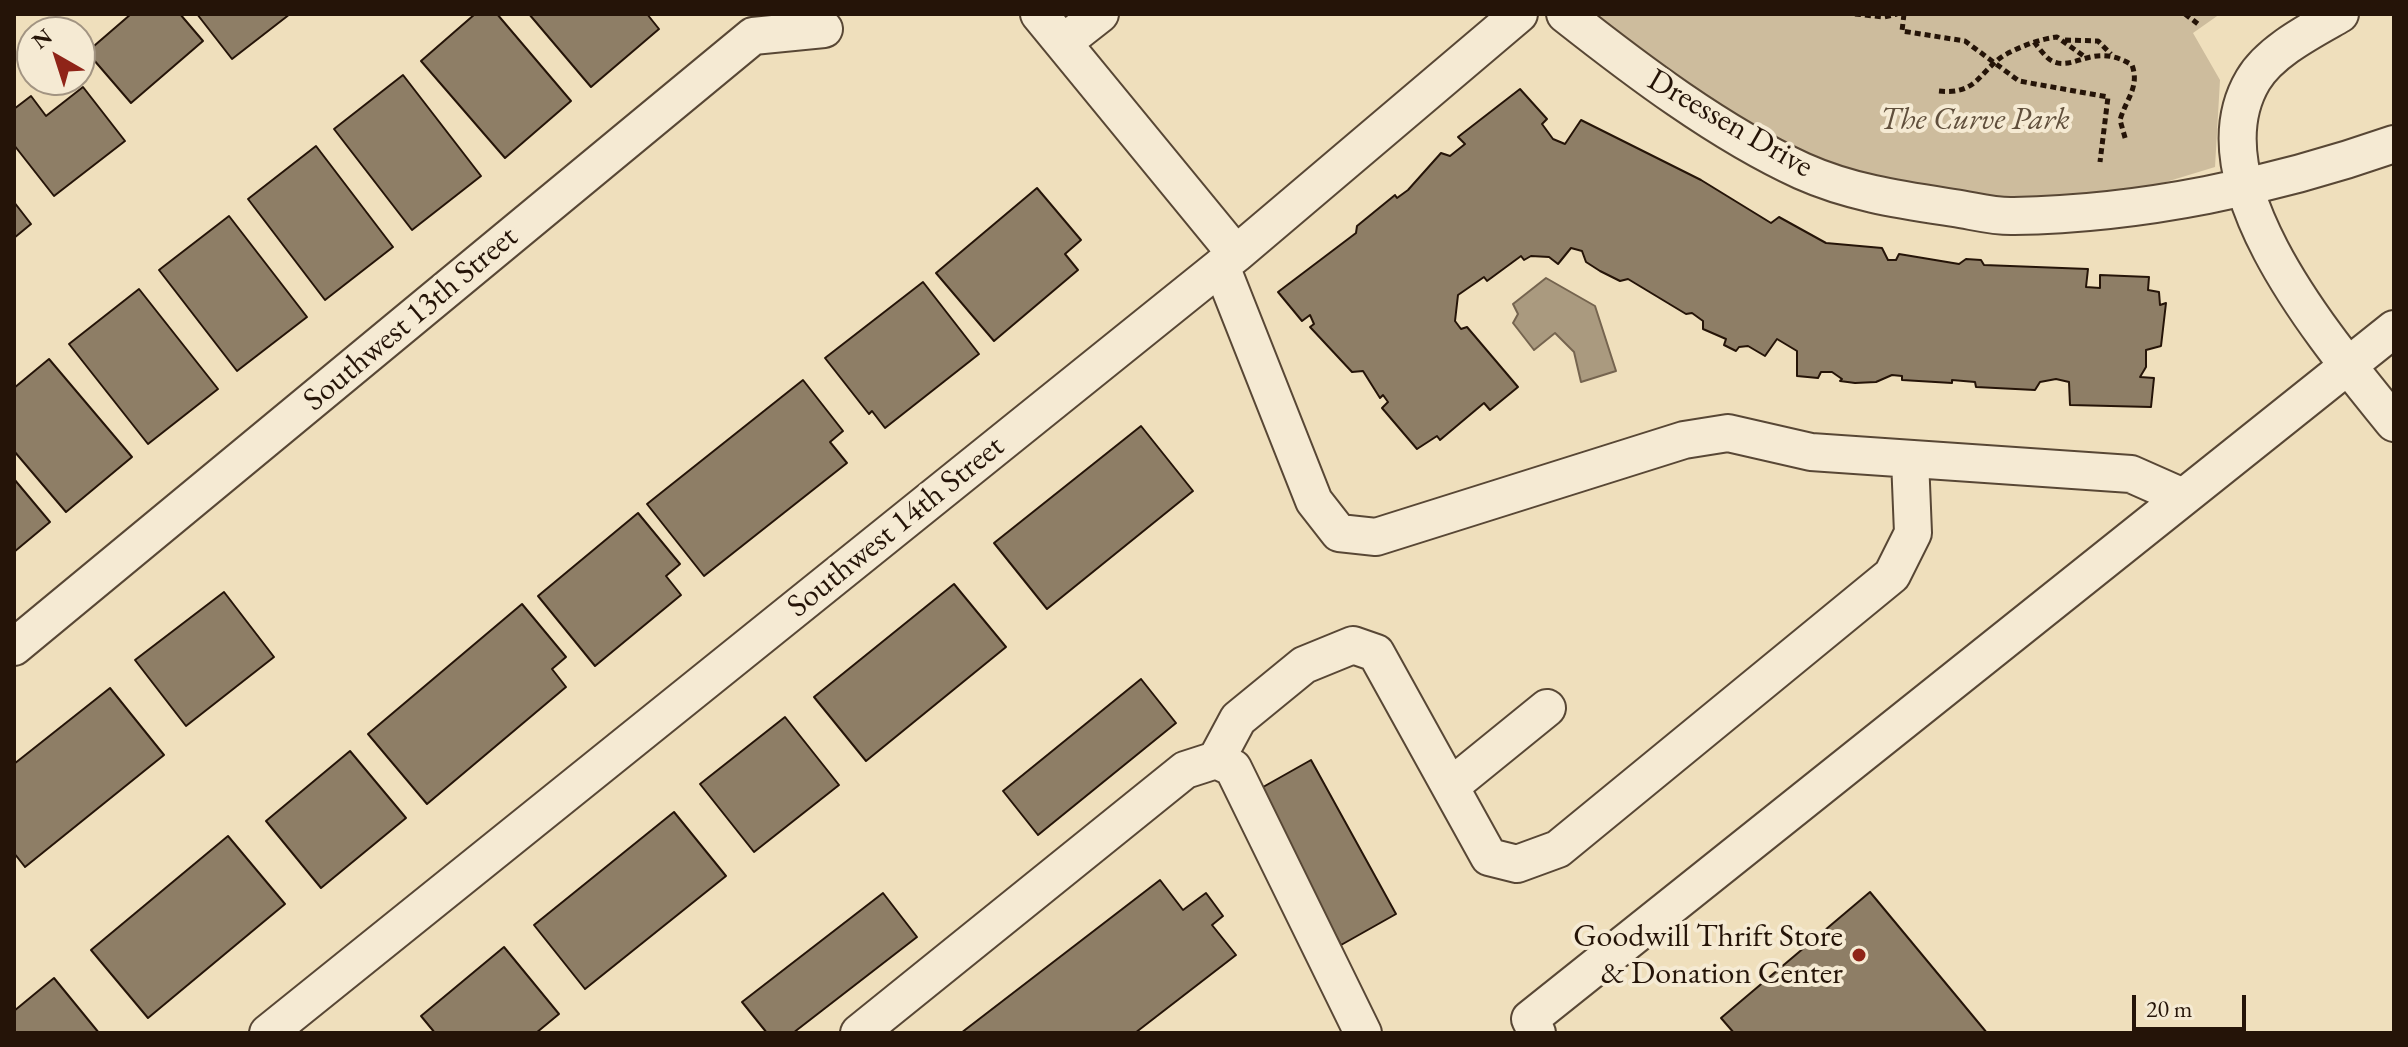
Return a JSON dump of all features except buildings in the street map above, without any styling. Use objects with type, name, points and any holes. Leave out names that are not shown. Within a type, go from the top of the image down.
[{"type":"street","points":[[1039,14],[1228,260],[1314,501],[1339,533],[1376,537],[1684,440],[1728,433],[1811,452],[2131,474],[2183,497]]},
{"type":"street","points":[[1063,43],[1100,14]]},
{"type":"street","name":"Southwest 14th Street","points":[[268,1033],[1228,260],[1519,14]]},
{"type":"street","name":"Dreessen Drive","points":[[1565,14],[1620,58],[1697,110],[1802,171],[1872,195],[2012,216],[2164,203],[2347,160],[2394,144]]},
{"type":"street","points":[[2340,14],[2311,31],[2254,77],[2243,101],[2238,134],[2242,185],[2280,266],[2348,366],[2394,423]]},
{"type":"street","name":"Southwest 13th Street","points":[[14,647],[753,36],[824,29]]},
{"type":"street","points":[[1537,1033],[1530,1019],[2394,329]]},
{"type":"street","points":[[1216,760],[1238,719],[1304,665],[1353,645],[1376,653],[1489,857],[1517,864],[1558,849],[1892,575],[1913,533],[1910,459]]},
{"type":"street","points":[[1451,786],[1547,708]]},
{"type":"street","points":[[859,1033],[1185,770],[1216,760],[1233,768],[1363,1033]]},
{"type":"path","points":[[1855,14],[1884,17],[1897,14]]},
{"type":"path","points":[[1904,14],[1902,31],[1965,41],[2019,81],[2108,97],[2100,162]]},
{"type":"path","points":[[2185,14],[2198,24]]},
{"type":"path","points":[[1939,91],[1977,83],[1995,64],[2034,42],[2057,37],[2086,58]]},
{"type":"path","points":[[2064,40],[2098,41],[2111,54],[2132,65],[2137,78],[2120,120],[2126,141]]},
{"type":"path","points":[[2034,42],[2051,61],[2064,63],[2111,54]]},
{"type":"green space","name":"The Curve Park","points":[[1561,14],[2220,14],[2193,33],[2220,80],[2215,167],[2031,223],[1907,216]]},
{"type":"shaded area","points":[[1546,278],[1595,306],[1616,371],[1581,382],[1574,352],[1555,333],[1534,350],[1513,323],[1518,314],[1513,304]]},
{"type":"place","name":"Goodwill Thrift Store & Donation Center","points":[[1859,955]]}]
